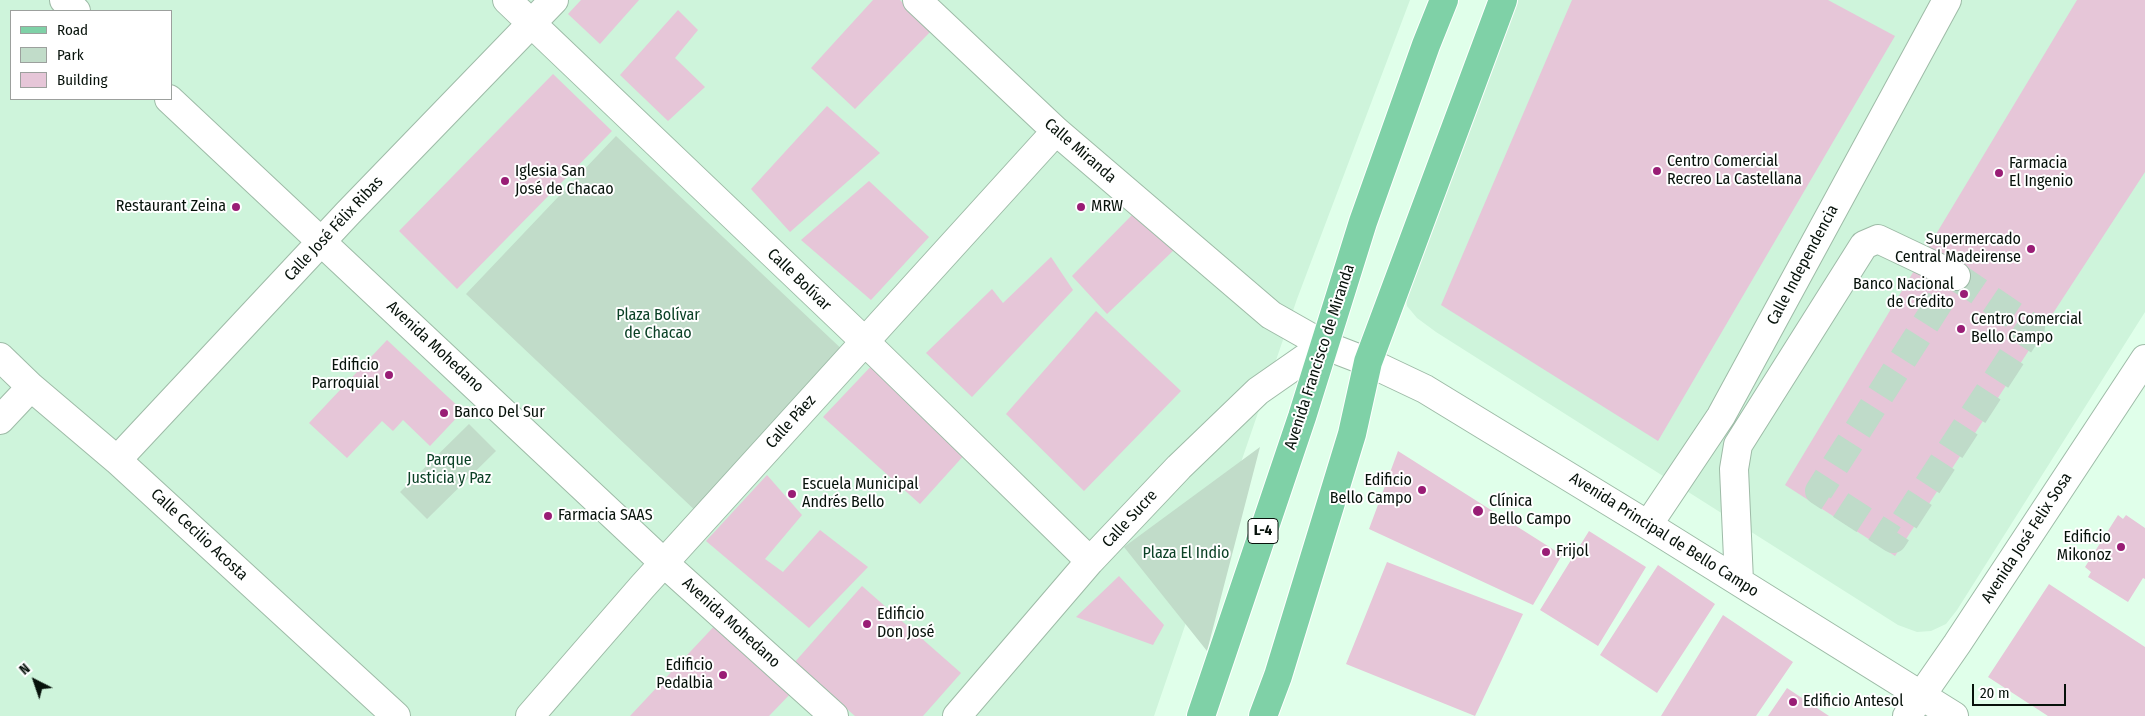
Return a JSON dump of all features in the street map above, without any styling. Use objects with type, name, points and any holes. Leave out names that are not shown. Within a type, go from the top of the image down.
[{"type":"main road","name":"Avenida Francisco de Miranda","points":[[1201,716],[1363,222],[1426,44],[1444,0]]},
{"type":"main road","points":[[1263,716],[1278,676],[1352,434],[1368,362],[1503,0]]},
{"type":"street","points":[[64,0],[75,10]]},
{"type":"street","name":"Calle Bolívar","points":[[507,0],[864,341],[1090,561]]},
{"type":"street","name":"Calle José Félix Ribas","points":[[117,460],[322,241],[554,0]]},
{"type":"street","name":"Calle Miranda","points":[[916,0],[1056,132],[1271,315],[1324,345],[1368,362]]},
{"type":"street","name":"Calle Independencia","points":[[1648,524],[1721,416],[1946,0]]},
{"type":"street","name":"Avenida Mohedano","points":[[170,100],[664,564],[834,716]]},
{"type":"street","name":"Calle Páez","points":[[530,716],[864,341],[1056,132]]},
{"type":"street","points":[[1740,581],[1734,469],[1738,445],[1864,245],[1878,239],[1956,276]]},
{"type":"street","name":"Calle Sucre","points":[[956,716],[1090,561],[1179,467],[1258,391],[1324,345]]},
{"type":"street","name":"Calle Cecilio Acosta","points":[[0,357],[31,387],[117,460],[396,716]]},
{"type":"street","name":"Avenida José Felix Sosa","points":[[1914,706],[2145,359]]},
{"type":"street","name":"Avenida Principal de Bello Campo","points":[[1368,362],[1426,389],[1740,581],[1914,706],[1954,716]]},
{"type":"street","points":[[0,420],[31,387]]},
{"type":"shaded area","points":[[0,0],[1410,0],[1297,299],[1154,716],[0,716]]},
{"type":"shaded area","points":[[1515,0],[2145,0],[2145,312],[1957,610],[1946,624],[1931,631],[1917,632],[1898,625],[1436,332],[1417,318],[1407,306],[1405,292]]},
{"type":"green space","name":"Plaza Bolívar de Chacao","points":[[616,136],[849,356],[699,514],[466,294]]},
{"type":"green space","name":"Parque Justicia y Paz","points":[[469,424],[496,451],[427,519],[400,492]]},
{"type":"green space","name":"Plaza El Indio","points":[[1260,447],[1207,651],[1124,547]]},
{"type":"building","points":[[581,0],[639,0],[600,44],[568,14]]},
{"type":"building","points":[[873,0],[900,0],[931,31],[855,109],[811,68]]},
{"type":"building","name":"Centro Comercial Recreo La Castellana","points":[[1572,0],[1828,0],[1895,36],[1658,441],[1441,305]]},
{"type":"building","name":"Centro Comercial Bello Campo","points":[[2077,0],[2145,0],[2145,172],[1895,556],[1785,485]]},
{"type":"building","points":[[678,10],[698,30],[675,58],[705,87],[668,121],[620,75]]},
{"type":"building","name":"Iglesia San José de Chacao","points":[[553,74],[612,131],[457,289],[399,231]]},
{"type":"building","points":[[827,106],[880,153],[790,232],[751,189]]},
{"type":"building","points":[[869,181],[929,237],[871,300],[801,240]]},
{"type":"building","points":[[1133,214],[1175,249],[1107,314],[1072,276]]},
{"type":"building","points":[[1051,257],[1073,290],[972,397],[926,353],[992,289],[1003,303]]},
{"type":"building","points":[[1096,311],[1181,391],[1084,491],[1006,414]]},
{"type":"building","name":"Edificio Parroquial","points":[[387,340],[463,411],[430,446],[403,420],[393,431],[382,421],[347,458],[309,423]]},
{"type":"building","points":[[876,361],[966,453],[920,504],[823,417]]},
{"type":"building","name":"Edificio Bello Campo","points":[[1398,451],[1562,555],[1533,605],[1369,529]]},
{"type":"building","points":[[767,475],[802,515],[765,559],[783,572],[820,530],[868,567],[809,628],[706,541]]},
{"type":"building","name":"Edificio Mikonoz","points":[[2118,515],[2123,519],[2126,515],[2145,528],[2145,579],[2143,578],[2128,602],[2088,577],[2091,572],[2085,567]]},
{"type":"building","points":[[1589,531],[1646,567],[1598,646],[1540,610]]},
{"type":"building","points":[[1387,562],[1523,614],[1475,716],[1346,664]]},
{"type":"building","points":[[1658,565],[1715,604],[1657,693],[1600,655]]},
{"type":"building","points":[[1119,576],[1164,625],[1153,645],[1076,617]]},
{"type":"building","points":[[2049,584],[2145,647],[2145,716],[2048,716],[1988,677]]},
{"type":"building","name":"Edificio Don José","points":[[862,586],[961,673],[923,716],[855,716],[794,663]]},
{"type":"building","points":[[1723,615],[1793,662],[1756,716],[1661,716]]},
{"type":"building","name":"Edificio Pedalbia","points":[[720,620],[794,690],[769,716],[630,716]]},
{"type":"building","name":"Edificio Antesol","points":[[1787,688],[1829,716],[1768,716]]},
{"type":"tunnel","points":[[1956,276],[2031,327],[1893,539],[1819,491],[1956,276]]},
{"type":"place","name":"Centro Comercial Recreo La Castellana","points":[[1657,171]]},
{"type":"place","name":"Farmacia El Ingenio","points":[[1999,173]]},
{"type":"place","name":"Iglesia San José de Chacao","points":[[505,181]]},
{"type":"place","name":"Restaurant Zeina","points":[[236,207]]},
{"type":"place","name":"MRW","points":[[1081,207]]},
{"type":"place","name":"Supermercado Central Madeirense","points":[[2031,249]]},
{"type":"place","name":"Banco Nacional de Crédito","points":[[1964,294]]},
{"type":"place","name":"Centro Comercial Bello Campo","points":[[1961,329]]},
{"type":"place","name":"Edificio Parroquial","points":[[389,375]]},
{"type":"place","name":"Banco Del Sur","points":[[444,413]]},
{"type":"place","name":"Edificio Bello Campo","points":[[1422,490]]},
{"type":"place","name":"Escuela Municipal Andrés Bello","points":[[792,494]]},
{"type":"place","name":"Clínica Bello Campo","points":[[1478,511]]},
{"type":"place","name":"Farmacia SAAS","points":[[548,516]]},
{"type":"place","name":"Edificio Mikonoz","points":[[2121,547]]},
{"type":"place","name":"Frijol","points":[[1546,552]]},
{"type":"place","name":"Edificio Don José","points":[[867,624]]},
{"type":"place","name":"Edificio Pedalbia","points":[[723,675]]},
{"type":"place","name":"Edificio Antesol","points":[[1793,702]]}]
